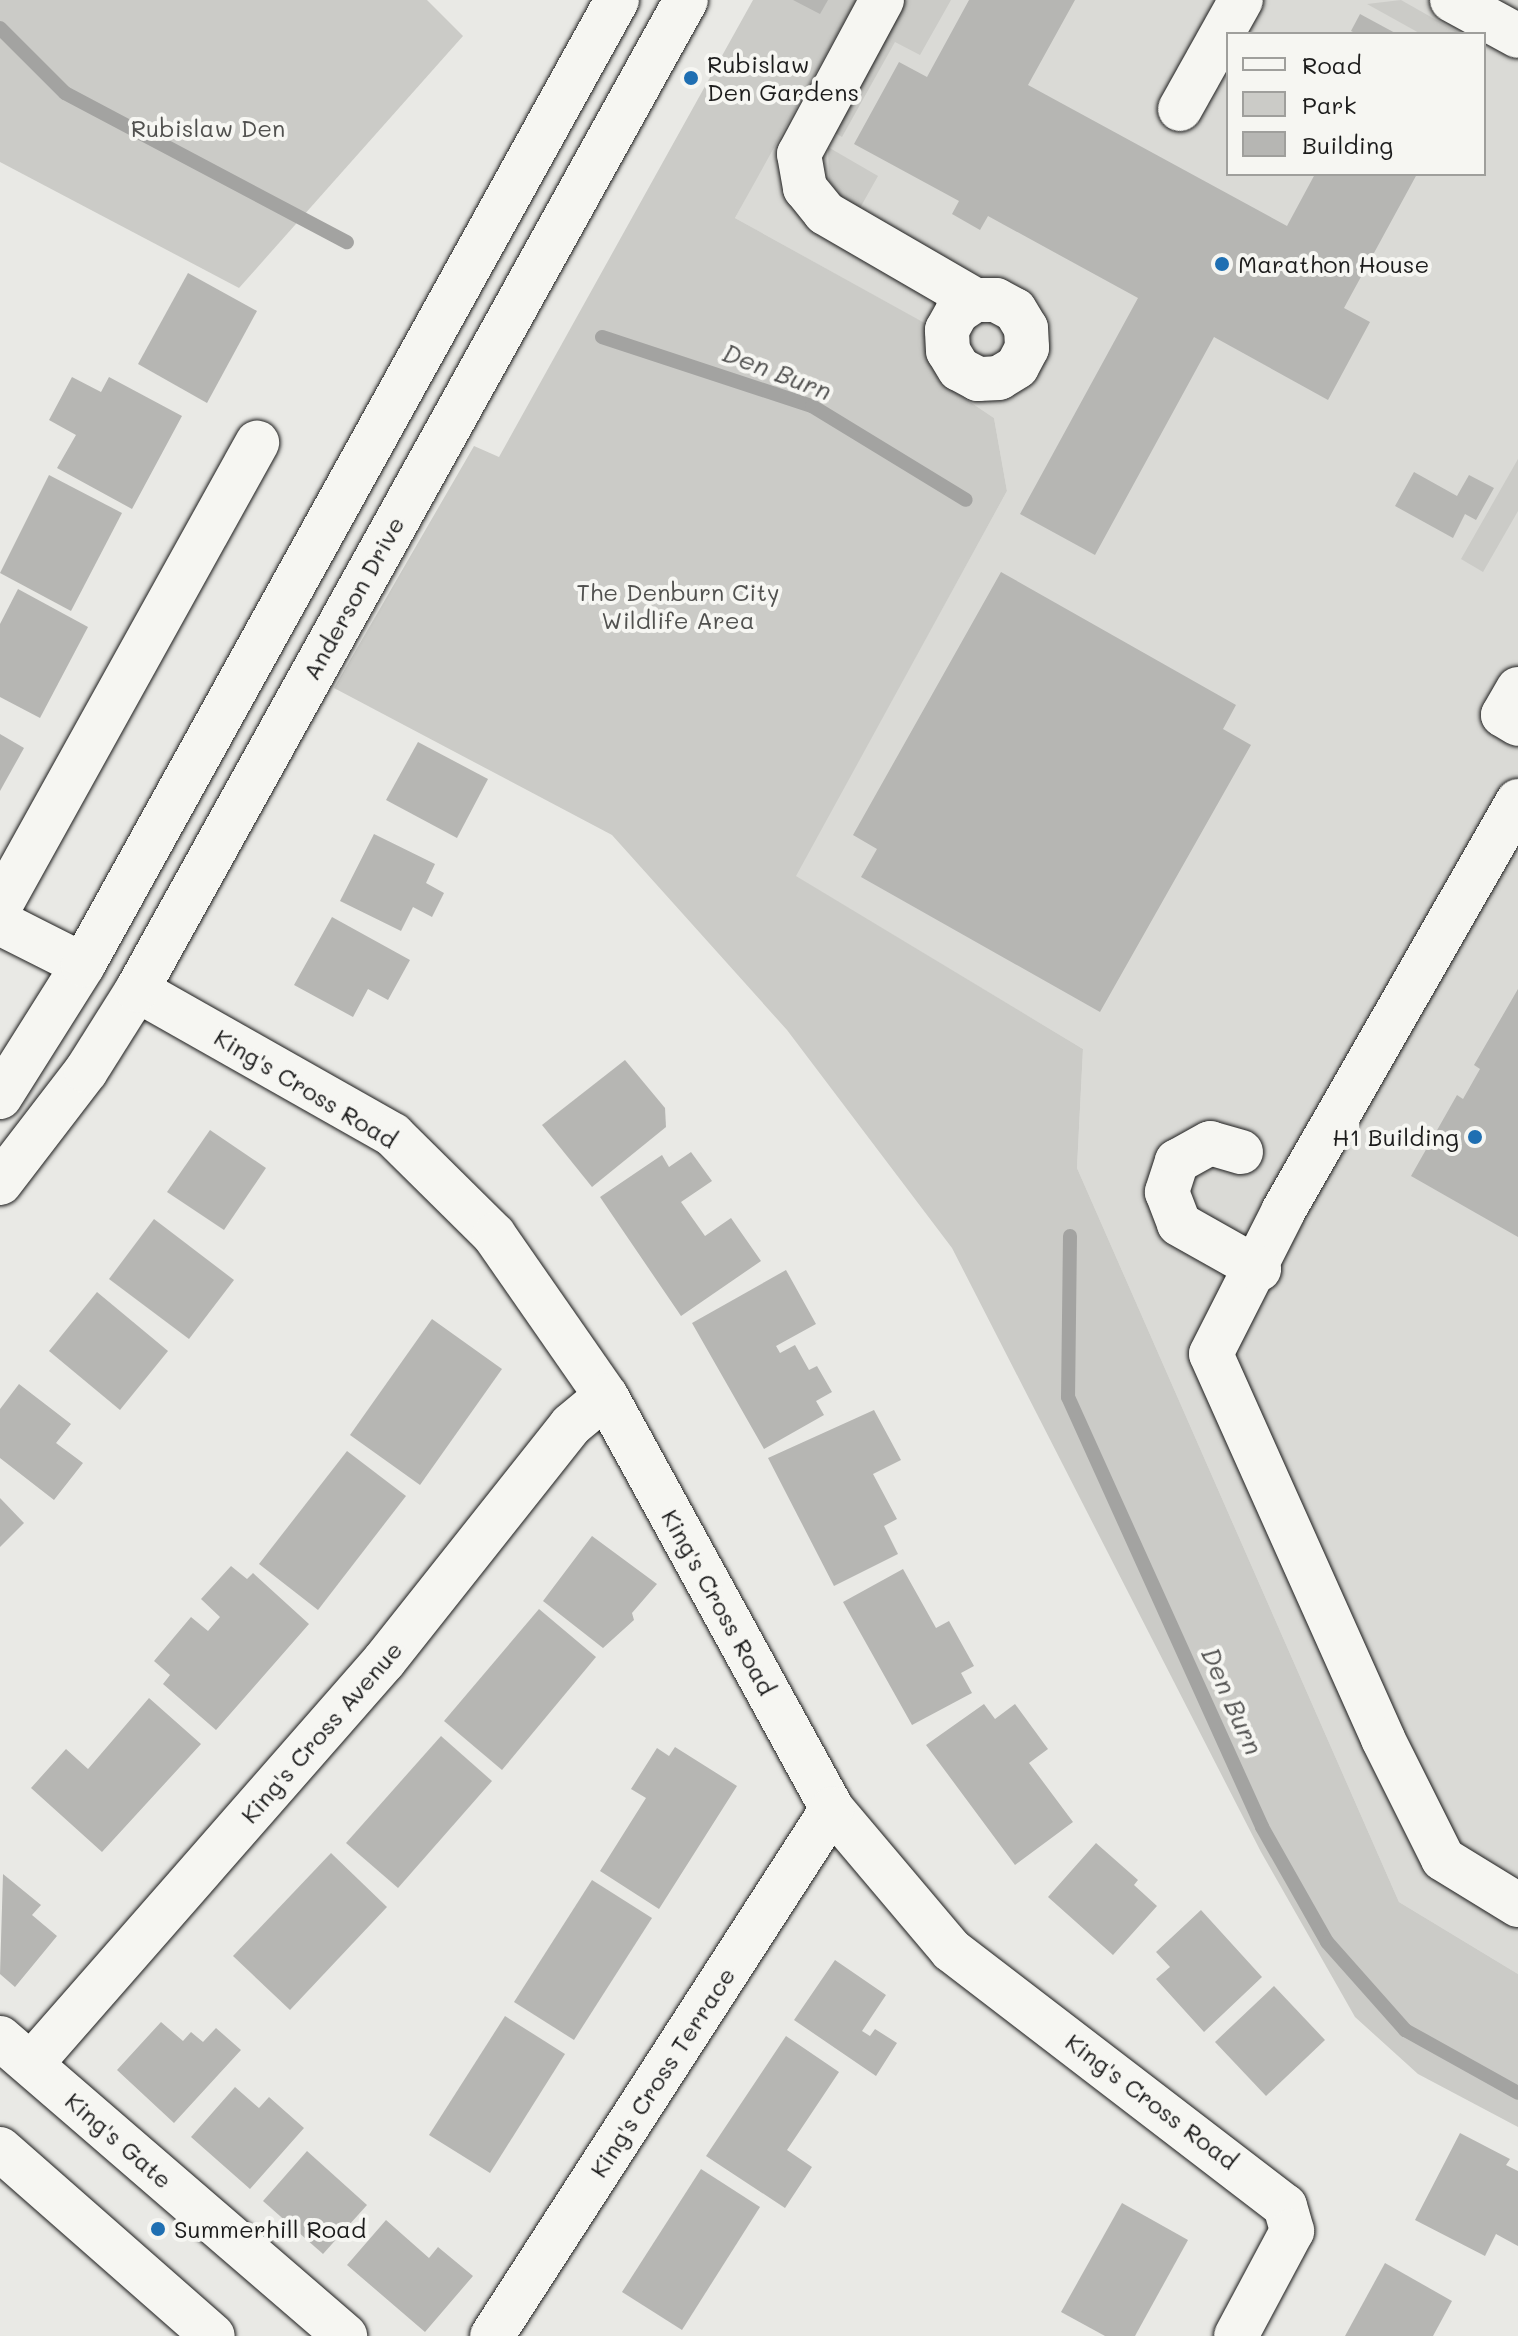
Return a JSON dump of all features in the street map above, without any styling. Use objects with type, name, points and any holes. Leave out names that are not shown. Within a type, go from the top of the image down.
[{"type":"street","points":[[0,1097],[83,965],[617,0]]},
{"type":"street","name":"Anderson Drive","points":[[0,1183],[86,1071],[137,990],[686,0]]},
{"type":"street","points":[[882,0],[799,154],[805,188],[825,213],[975,300]]},
{"type":"street","points":[[1180,109],[1241,0]]},
{"type":"street","points":[[1452,0],[1518,36]]},
{"type":"street","points":[[0,906],[257,443]]},
{"type":"street","points":[[1518,689],[1503,715],[1518,724]]},
{"type":"street","points":[[1518,801],[1283,1212],[1259,1269],[1211,1354],[1383,1739],[1443,1859],[1518,1905]]},
{"type":"street","points":[[0,923],[83,965]]},
{"type":"street","name":"King's Cross Road","points":[[137,990],[393,1135],[494,1235],[606,1396],[832,1809],[951,1950],[1218,2150],[1285,2206],[1292,2231],[1236,2336]]},
{"type":"street","points":[[1241,1152],[1210,1143],[1177,1161],[1167,1192],[1179,1224],[1259,1269]]},
{"type":"street","name":"King's Cross Avenue","points":[[16,2051],[384,1661],[571,1425],[606,1396]]},
{"type":"street","name":"King's Cross Terrace","points":[[492,2336],[832,1809]]},
{"type":"street","name":"King's Gate","points":[[16,2051],[345,2336]]},
{"type":"street","points":[[0,2149],[213,2336]]},
{"type":"shaded area","points":[[753,0],[1518,0],[1518,1974],[1399,1902],[1077,1168],[1083,1049],[795,876],[1007,491],[994,418],[939,381],[930,361],[929,326],[735,218],[757,177]]},
{"type":"green space","name":"Rubislaw Den","points":[[0,0],[427,0],[463,36],[239,288],[0,162]]},
{"type":"green space","name":"The Denburn City Wildlife Area","points":[[753,0],[856,0],[735,218],[930,326],[930,361],[939,381],[994,418],[1007,491],[796,876],[1083,1049],[1077,1168],[1399,1902],[1518,1974],[1518,2127],[1418,2074],[1355,2017],[1261,1852],[952,1248],[787,1030],[612,835],[334,688],[474,446],[499,457]]},
{"type":"green space","points":[[907,0],[951,0],[920,55],[895,42],[842,137],[833,132]]},
{"type":"green space","points":[[1401,0],[1457,32],[1417,32],[1367,4]]},
{"type":"green space","points":[[828,147],[878,176],[860,208],[841,197],[829,181]]},
{"type":"green space","points":[[1518,459],[1518,511],[1483,572],[1461,559]]},
{"type":"building","points":[[793,0],[828,0],[820,14]]},
{"type":"building","name":"Marathon House","points":[[969,0],[1075,0],[1028,85],[1287,226],[1314,176],[1416,176],[1344,308],[1370,322],[1328,400],[1214,337],[1095,555],[1020,514],[1138,298],[988,216],[980,230],[952,214],[959,201],[854,144],[899,62],[927,77]]},
{"type":"building","points":[[1360,14],[1393,32],[1353,32]]},
{"type":"building","points":[[188,273],[257,311],[207,403],[138,364]]},
{"type":"building","points":[[72,377],[101,392],[109,377],[182,416],[132,509],[57,468],[76,435],[49,420]]},
{"type":"building","points":[[1414,472],[1457,496],[1469,475],[1494,488],[1476,520],[1465,514],[1453,538],[1395,506]]},
{"type":"building","points":[[49,475],[122,513],[71,611],[0,573]]},
{"type":"building","points":[[1001,572],[1236,705],[1223,729],[1251,745],[1100,1012],[861,877],[877,849],[853,835]]},
{"type":"building","points":[[18,589],[88,627],[40,718],[0,697],[0,624]]},
{"type":"building","points":[[0,734],[24,748],[0,791]]},
{"type":"building","points":[[418,742],[488,779],[457,838],[386,800]]},
{"type":"building","points":[[374,834],[435,864],[426,883],[444,893],[432,917],[413,907],[401,931],[340,901]]},
{"type":"building","points":[[332,917],[410,960],[388,1000],[368,989],[353,1017],[294,985]]},
{"type":"building","name":"H1 Building","points":[[1518,989],[1518,1237],[1411,1176],[1457,1095],[1463,1099],[1480,1069],[1474,1065]]},
{"type":"building","points":[[625,1060],[665,1108],[666,1127],[592,1187],[542,1125]]},
{"type":"building","points":[[210,1130],[266,1168],[224,1230],[167,1192]]},
{"type":"building","points":[[691,1152],[712,1181],[681,1202],[705,1236],[731,1218],[761,1261],[681,1316],[600,1197],[662,1155],[669,1167]]},
{"type":"building","points":[[154,1219],[234,1280],[189,1339],[109,1279]]},
{"type":"building","points":[[786,1270],[816,1324],[776,1346],[780,1353],[795,1345],[809,1370],[817,1366],[832,1392],[816,1401],[824,1415],[764,1449],[692,1323]]},
{"type":"building","points":[[97,1292],[168,1351],[120,1410],[49,1351]]},
{"type":"building","points":[[432,1319],[502,1369],[420,1485],[350,1435]]},
{"type":"building","points":[[19,1384],[71,1424],[56,1443],[83,1463],[54,1500],[0,1458],[0,1409]]},
{"type":"building","points":[[874,1410],[901,1460],[873,1474],[897,1519],[884,1526],[898,1554],[834,1586],[768,1458]]},
{"type":"building","points":[[347,1451],[406,1496],[318,1610],[259,1564]]},
{"type":"building","points":[[0,1498],[24,1523],[0,1547]]},
{"type":"building","points":[[592,1536],[657,1584],[632,1613],[634,1620],[603,1648],[543,1601]]},
{"type":"building","points":[[231,1566],[247,1579],[253,1573],[309,1624],[216,1730],[163,1684],[170,1675],[154,1661],[191,1617],[208,1631],[220,1617],[201,1599]]},
{"type":"building","points":[[903,1569],[936,1628],[949,1621],[974,1666],[961,1673],[972,1693],[912,1725],[843,1602]]},
{"type":"building","points":[[539,1609],[596,1657],[502,1770],[444,1721]]},
{"type":"building","points":[[149,1698],[201,1744],[102,1852],[31,1788],[66,1749],[88,1769]]},
{"type":"building","points":[[984,1704],[995,1719],[1015,1704],[1048,1749],[1029,1763],[1073,1822],[1015,1865],[926,1745]]},
{"type":"building","points":[[441,1736],[492,1781],[398,1888],[346,1843]]},
{"type":"building","points":[[675,1747],[737,1786],[659,1909],[600,1871],[646,1798],[631,1789],[657,1748],[669,1756]]},
{"type":"building","points":[[1096,1843],[1138,1880],[1134,1885],[1157,1906],[1113,1955],[1048,1897]]},
{"type":"building","points":[[331,1853],[387,1907],[290,2010],[233,1956]]},
{"type":"building","points":[[3,1874],[41,1905],[32,1915],[57,1936],[15,1987],[0,1974]]},
{"type":"building","points":[[592,1880],[652,1918],[574,2040],[514,2002]]},
{"type":"building","points":[[1201,1910],[1262,1977],[1204,2032],[1156,1979],[1170,1967],[1156,1952]]},
{"type":"building","points":[[835,1960],[886,1995],[862,2031],[870,2036],[875,2029],[897,2043],[876,2076],[794,2020]]},
{"type":"building","points":[[1274,1986],[1325,2040],[1266,2096],[1215,2042]]},
{"type":"building","points":[[505,2016],[565,2054],[490,2173],[429,2135]]},
{"type":"building","points":[[161,2022],[183,2041],[191,2032],[203,2042],[216,2028],[241,2050],[174,2123],[117,2070]]},
{"type":"building","points":[[786,2036],[839,2072],[787,2150],[812,2167],[785,2208],[706,2156]]},
{"type":"building","points":[[235,2087],[259,2108],[269,2097],[304,2128],[250,2189],[191,2137]]},
{"type":"building","points":[[1460,2133],[1510,2159],[1506,2165],[1518,2171],[1518,2246],[1496,2234],[1485,2256],[1415,2220]]},
{"type":"building","points":[[307,2151],[367,2205],[323,2254],[263,2201]]},
{"type":"building","points":[[701,2169],[760,2207],[682,2330],[622,2292]]},
{"type":"building","points":[[1122,2203],[1188,2240],[1135,2336],[1105,2336],[1061,2312]]},
{"type":"building","points":[[386,2220],[429,2258],[438,2247],[473,2276],[425,2332],[347,2265]]},
{"type":"building","points":[[1385,2263],[1452,2301],[1433,2336],[1345,2336]]},
{"type":"waterway","name":"Den Burn","points":[[0,28],[65,93],[347,242]]},
{"type":"waterway","name":"Den Burn","points":[[602,337],[812,406],[966,500]]},
{"type":"waterway","name":"Den Burn","points":[[1070,1236],[1068,1397],[1262,1827],[1327,1942],[1405,2030],[1518,2093]]},
{"type":"place","name":"Rubislaw Den Gardens","points":[[691,78]]},
{"type":"place","name":"Marathon House","points":[[1222,264]]},
{"type":"place","name":"H1 Building","points":[[1475,1137]]},
{"type":"place","name":"Summerhill Road","points":[[158,2229]]}]
